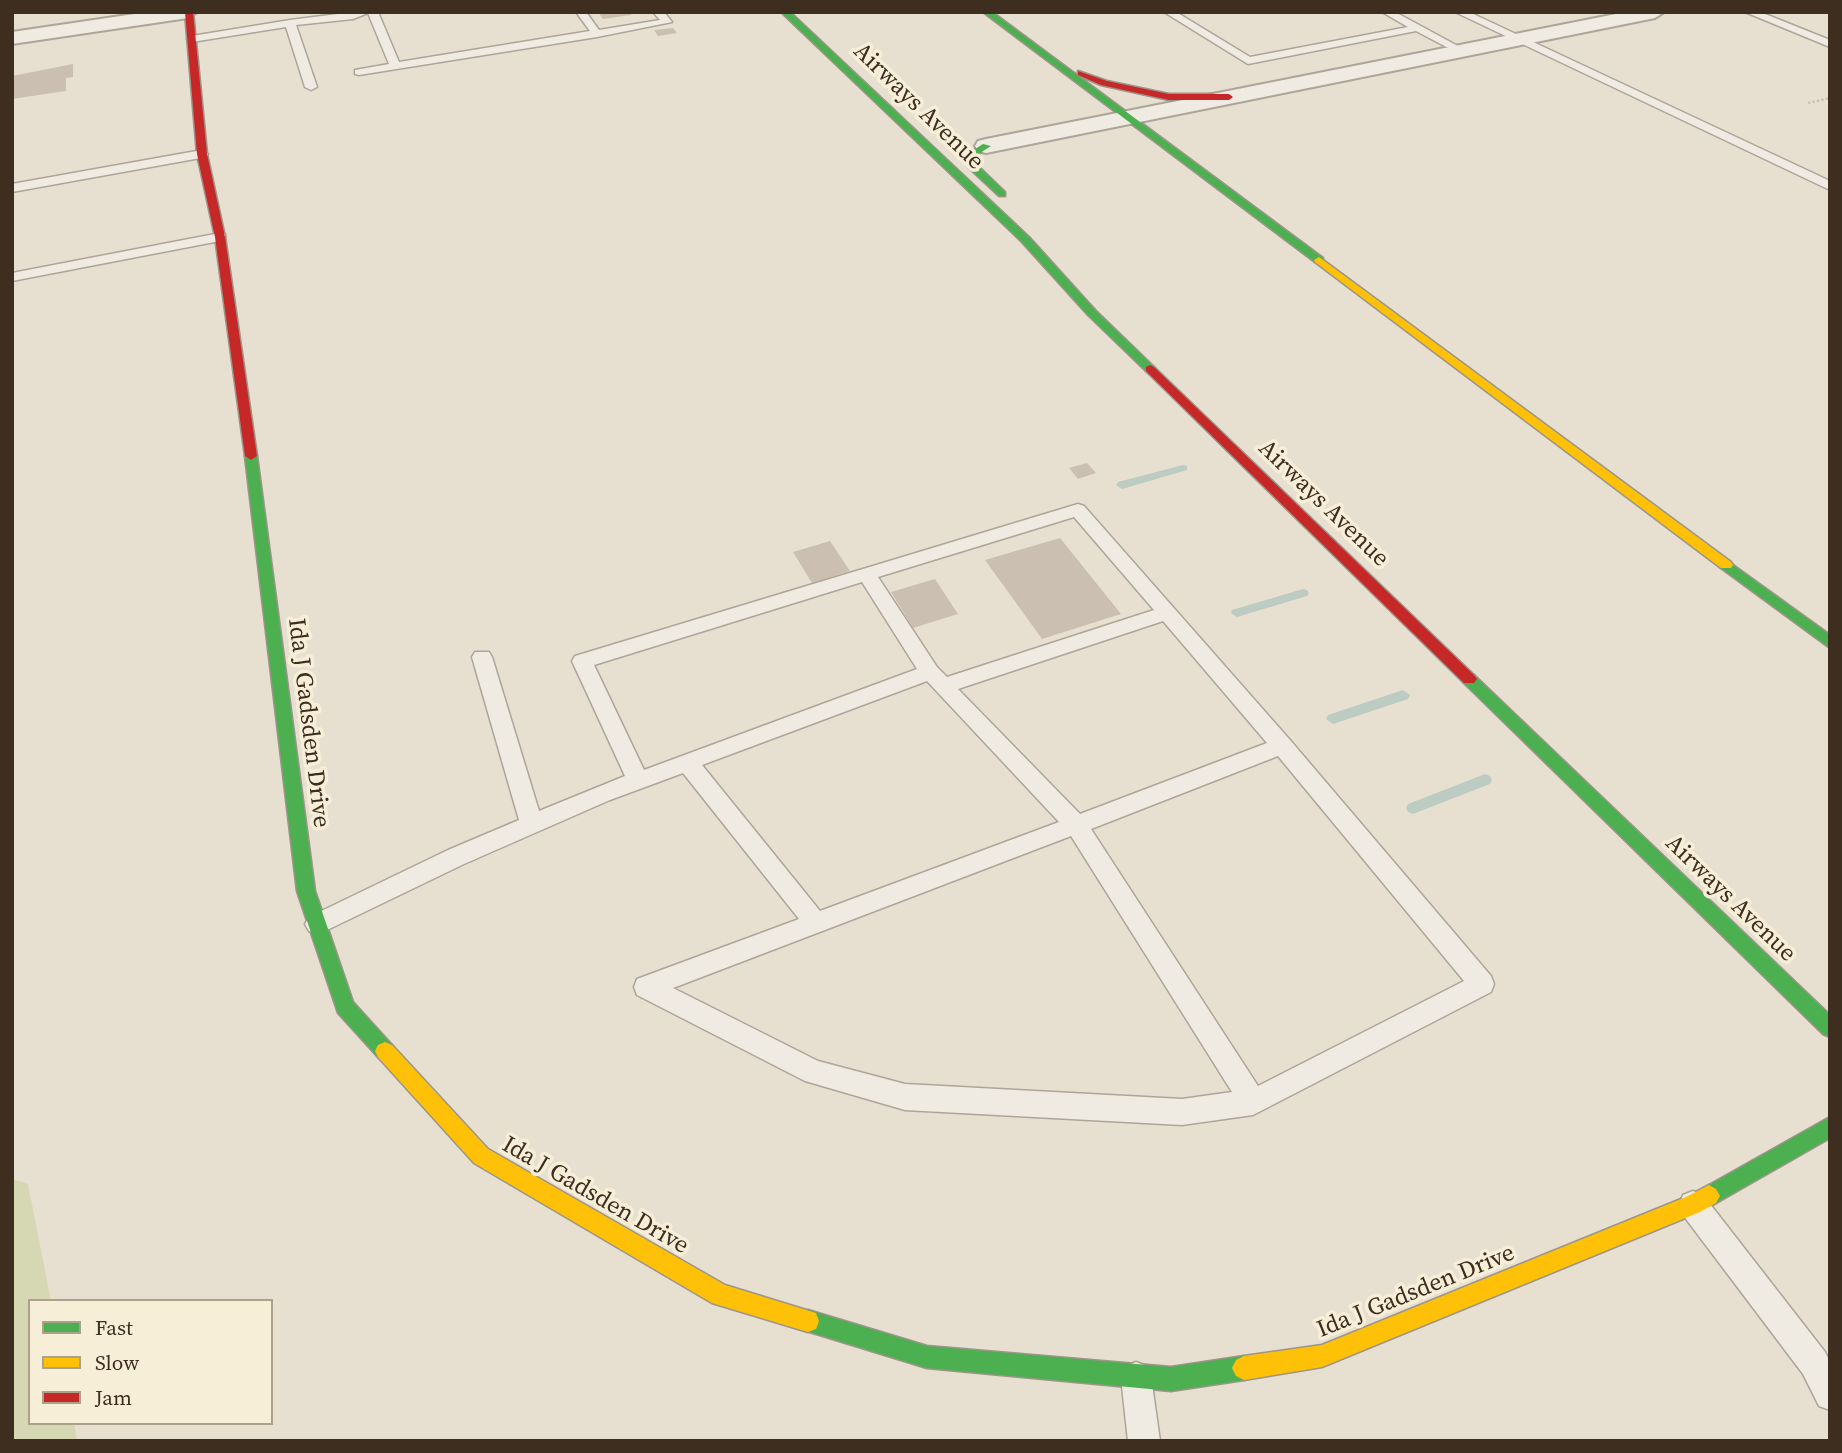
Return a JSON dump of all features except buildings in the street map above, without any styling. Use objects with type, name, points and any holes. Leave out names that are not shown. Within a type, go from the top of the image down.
[{"type":"main road","name":"Ida J Gadsden Drive","points":[[188,12],[202,154],[220,237],[306,891],[345,1007],[481,1156],[720,1295],[927,1357],[1171,1379],[1322,1356],[1693,1205],[1830,1127]]},
{"type":"main road","name":"Airways Avenue","points":[[786,12],[1025,239],[1102,322],[1830,1028]]},
{"type":"main road","points":[[987,12],[1830,643]]},
{"type":"main road","points":[[1055,62],[1104,83],[1169,97],[1230,97]]},
{"type":"main road","points":[[1185,119],[1230,97]]},
{"type":"main road","points":[[897,119],[952,142],[986,146]]},
{"type":"main road","points":[[1180,138],[1217,183]]},
{"type":"main road","points":[[986,146],[972,154],[974,168],[1012,204],[1025,239]]},
{"type":"street","points":[[12,38],[188,12]]},
{"type":"street","points":[[986,146],[1655,12]]},
{"type":"lane","points":[[317,19],[344,12]]},
{"type":"lane","points":[[192,39],[317,19],[353,16],[364,12]]},
{"type":"lane","points":[[373,12],[396,66]]},
{"type":"lane","points":[[581,12],[597,34]]},
{"type":"lane","points":[[359,72],[667,22],[658,12]]},
{"type":"lane","points":[[1169,12],[1248,61],[1418,28]]},
{"type":"lane","points":[[1387,12],[1462,51]]},
{"type":"lane","points":[[1460,12],[1830,186]]},
{"type":"lane","points":[[1751,12],[1830,44]]},
{"type":"lane","points":[[290,23],[312,87]]},
{"type":"lane","points":[[12,188],[202,154]]},
{"type":"lane","points":[[12,277],[220,237]]},
{"type":"lane","points":[[638,780],[582,661],[1077,510],[1282,746],[1482,984],[1253,1102],[1182,1112],[905,1097],[814,1072],[646,987],[1282,746]]},
{"type":"lane","points":[[866,574],[937,679],[1076,825],[1253,1102]]},
{"type":"lane","points":[[317,924],[456,858],[638,780],[687,762],[937,679],[1167,613]]},
{"type":"lane","points":[[482,657],[532,825]]},
{"type":"lane","points":[[687,762],[816,923]]},
{"type":"lane","points":[[1693,1205],[1814,1363],[1830,1395]]},
{"type":"lane","points":[[1136,1375],[1144,1441]]},
{"type":"path","points":[[1808,103],[1830,98]]},
{"type":"green space","points":[[12,1179],[28,1184],[51,1299],[28,1299],[28,1425],[74,1425],[77,1441],[12,1441]]},
{"type":"waterway","points":[[1122,485],[1183,468]]},
{"type":"waterway","points":[[1237,613],[1303,593]]},
{"type":"waterway","points":[[1333,719],[1403,695]]},
{"type":"waterway","points":[[1413,808],[1485,780]]},
{"type":"traffic: fast","points":[[785,12],[1025,239],[1092,313],[1150,369]]},
{"type":"traffic: fast","points":[[987,12],[1319,260]]},
{"type":"traffic: fast","points":[[986,146],[972,154],[974,168],[1002,194]]},
{"type":"traffic: fast","points":[[251,456],[306,891],[345,1007],[385,1051]]},
{"type":"traffic: fast","points":[[1726,565],[1830,643]]},
{"type":"traffic: fast","points":[[1469,679],[1830,1028]]},
{"type":"traffic: fast","points":[[1709,1196],[1830,1127]]},
{"type":"traffic: fast","points":[[808,1321],[927,1357],[1171,1379],[1244,1368]]},
{"type":"traffic: slow","points":[[1319,260],[1726,565]]},
{"type":"traffic: slow","points":[[385,1051],[481,1156],[720,1295],[808,1321]]},
{"type":"traffic: slow","points":[[1244,1368],[1322,1356],[1693,1205],[1709,1196]]},
{"type":"traffic: jam","points":[[189,12],[202,154],[220,237],[251,456]]},
{"type":"traffic: jam","points":[[1081,73],[1104,83],[1169,97],[1229,97]]},
{"type":"traffic: jam","points":[[1150,369],[1469,679]]}]
